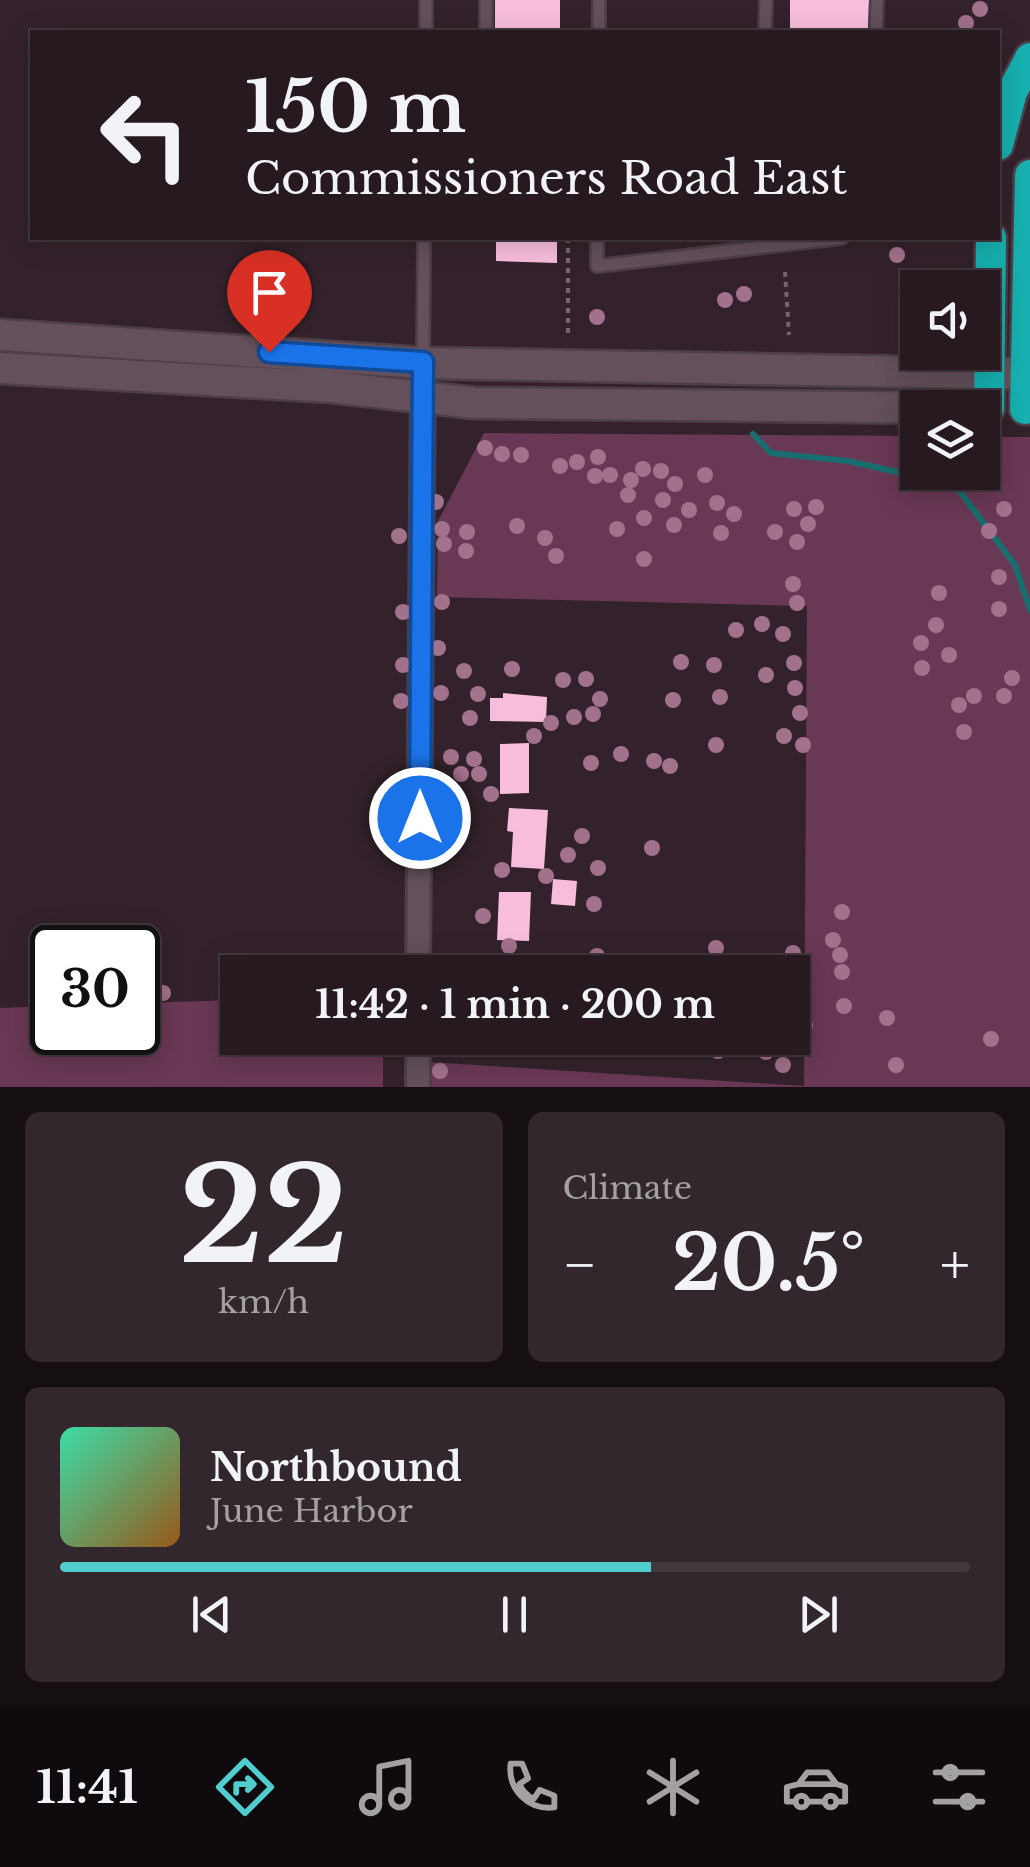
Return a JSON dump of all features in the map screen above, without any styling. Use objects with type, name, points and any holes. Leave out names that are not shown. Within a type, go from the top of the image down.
[{"type":"highway","points":[[1000,137],[1012,92],[1030,58]]},
{"type":"highway","points":[[1028,409],[1030,175]]},
{"type":"highway","points":[[983,390],[989,373],[991,240]]},
{"type":"main road","points":[[0,335],[423,362],[1028,374]]},
{"type":"main road","points":[[0,368],[423,394],[493,403],[900,406]]},
{"type":"main road","points":[[1000,408],[1028,409]]},
{"type":"street","points":[[418,955],[423,362]]},
{"type":"street","points":[[418,1055],[418,1087]]},
{"type":"lane","points":[[426,0],[426,30]]},
{"type":"lane","points":[[486,0],[486,30]]},
{"type":"lane","points":[[598,30],[599,0]]},
{"type":"lane","points":[[765,30],[766,0]]},
{"type":"lane","points":[[876,0],[876,30]]},
{"type":"lane","points":[[423,362],[424,240]]},
{"type":"lane","points":[[597,240],[597,266],[761,242],[802,240]]},
{"type":"path","points":[[568,240],[568,333]]},
{"type":"path","points":[[786,272],[788,335]]},
{"type":"shaded area","points":[[484,433],[900,436],[900,490],[1000,490],[1000,437],[1030,437],[1030,1087],[429,1087],[429,1062],[804,1086],[804,1055],[810,1055],[810,955],[805,955],[807,606],[437,597],[438,521]]},
{"type":"shaded area","points":[[220,1001],[220,1055],[383,1055],[383,1087],[0,1087],[0,1008],[30,1007],[30,1055],[160,1055],[160,1002]]},
{"type":"building","points":[[495,0],[560,0],[560,30],[495,30]]},
{"type":"building","points":[[790,0],[869,0],[868,30],[790,30]]},
{"type":"building","points":[[496,240],[557,240],[557,263],[496,261]]},
{"type":"building","points":[[503,693],[547,697],[546,722],[490,721],[490,698],[503,698]]},
{"type":"building","points":[[529,743],[529,793],[500,794],[500,744]]},
{"type":"building","points":[[509,808],[548,810],[544,869],[511,867],[513,832],[507,831]]},
{"type":"building","points":[[553,879],[577,881],[575,906],[551,904]]},
{"type":"building","points":[[499,892],[531,892],[529,941],[497,940]]},
{"type":"waterway","points":[[753,434],[771,453],[848,461],[955,485],[1015,565],[1030,610]]},
{"type":"route","points":[[269,352],[423,362],[420,818]]}]
